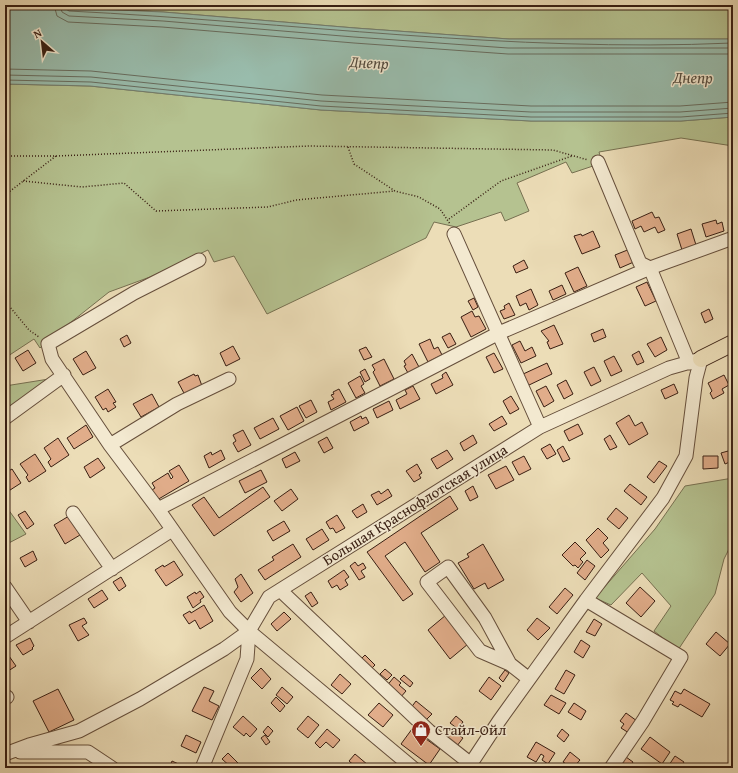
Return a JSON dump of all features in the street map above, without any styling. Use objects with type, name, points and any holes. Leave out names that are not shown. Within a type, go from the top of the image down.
[{"type":"main road","name":"Большая Краснофлотская улица","points":[[695,361],[733,343]]},
{"type":"street","points":[[280,590],[429,731],[469,766],[586,600],[663,498],[686,456],[696,378],[695,361],[650,268],[640,263],[598,162]]},
{"type":"street","points":[[454,234],[540,427]]},
{"type":"street","points":[[158,509],[499,333],[650,268],[733,238]]},
{"type":"street","points":[[199,260],[134,293],[48,344],[52,359],[110,445],[158,509],[230,612],[249,631],[413,768]]},
{"type":"street","name":"Большая Краснофлотская улица","points":[[202,768],[247,658],[249,631],[269,597],[540,427],[669,368],[695,361]]},
{"type":"street","points":[[5,418],[64,375]]},
{"type":"street","points":[[110,445],[177,404],[229,379]]},
{"type":"street","points":[[73,513],[112,569]]},
{"type":"street","points":[[5,637],[172,530]]},
{"type":"street","points":[[510,664],[485,618],[448,567],[427,582],[480,651],[510,664],[529,679]]},
{"type":"street","points":[[5,587],[29,622]]},
{"type":"street","points":[[586,600],[680,657],[643,721],[611,768]]},
{"type":"street","points":[[9,753],[79,731],[140,699],[224,649],[249,631]]},
{"type":"street","points":[[9,753],[88,752],[112,768]]},
{"type":"path","points":[[5,156],[56,156],[309,146],[553,150],[598,162]]},
{"type":"path","points":[[348,147],[354,164],[395,191]]},
{"type":"path","points":[[5,195],[56,156]]},
{"type":"path","points":[[449,220],[501,181],[572,156]]},
{"type":"path","points":[[23,182],[82,187],[124,183],[156,210],[268,207],[296,200],[395,191],[419,197],[440,209],[449,220],[454,234]]},
{"type":"path","points":[[5,301],[29,330],[48,344]]},
{"type":"green space","points":[[29,5],[733,5],[733,39],[509,39],[163,12]]},
{"type":"green space","points":[[5,84],[90,86],[321,110],[531,121],[681,121],[733,117],[733,146],[681,138],[599,152],[601,159],[596,165],[572,173],[566,162],[517,183],[529,211],[505,221],[501,212],[456,227],[434,222],[426,238],[267,314],[234,256],[214,262],[208,250],[150,277],[109,292],[40,348],[34,339],[5,358]]},
{"type":"green space","points":[[49,379],[5,411],[5,386]]},
{"type":"green space","points":[[733,478],[733,541],[724,559],[715,594],[678,650],[654,631],[671,606],[642,573],[611,605],[595,598],[655,529],[685,486]]},
{"type":"green space","points":[[5,505],[26,534],[5,545]]},
{"type":"water","name":"Днепр","points":[[5,5],[163,12],[509,39],[733,39],[733,117],[681,121],[531,121],[321,110],[90,86],[5,84]]},
{"type":"building","points":[[652,212],[655,218],[659,217],[665,230],[658,233],[655,227],[644,232],[641,226],[635,229],[632,221]]},
{"type":"building","points":[[716,220],[717,224],[722,222],[724,231],[706,237],[702,224]]},
{"type":"building","points":[[691,229],[696,245],[682,250],[677,234]]},
{"type":"building","points":[[593,231],[600,247],[582,254],[574,236],[581,234],[582,236]]},
{"type":"building","points":[[630,249],[636,261],[620,268],[615,255]]},
{"type":"building","points":[[524,260],[528,268],[516,273],[513,266]]},
{"type":"building","points":[[578,267],[587,286],[574,292],[565,273]]},
{"type":"building","points":[[647,282],[656,301],[645,306],[636,287]]},
{"type":"building","points":[[562,285],[566,294],[553,300],[549,291]]},
{"type":"building","points":[[531,289],[538,305],[529,310],[526,303],[520,306],[516,296]]},
{"type":"building","points":[[474,298],[478,307],[473,310],[468,301]]},
{"type":"building","points":[[509,303],[515,315],[504,319],[500,311],[505,309],[504,306]]},
{"type":"building","points":[[709,309],[713,319],[705,323],[701,313]]},
{"type":"building","points":[[472,311],[475,317],[479,316],[486,329],[471,337],[461,317]]},
{"type":"building","points":[[554,325],[563,344],[550,349],[547,342],[549,341],[541,331]]},
{"type":"building","points":[[603,329],[606,337],[594,342],[591,334]]},
{"type":"building","points":[[450,333],[456,344],[448,348],[442,337]]},
{"type":"building","points":[[127,335],[131,343],[124,347],[120,339]]},
{"type":"building","points":[[661,337],[667,350],[655,357],[647,344]]},
{"type":"building","points":[[430,339],[434,349],[438,347],[442,355],[428,362],[419,344]]},
{"type":"building","points":[[520,341],[525,351],[532,347],[536,356],[521,363],[512,345]]},
{"type":"building","points":[[233,346],[240,359],[226,366],[220,353]]},
{"type":"building","points":[[366,347],[372,357],[364,360],[359,350]]},
{"type":"building","points":[[28,350],[36,363],[23,371],[15,358]]},
{"type":"building","points":[[86,351],[96,368],[83,375],[73,359]]},
{"type":"building","points":[[639,351],[644,362],[637,365],[632,355]]},
{"type":"building","points":[[494,353],[503,369],[494,373],[486,357]]},
{"type":"building","points":[[412,354],[419,367],[408,373],[404,366],[406,365],[404,361]]},
{"type":"building","points":[[614,356],[622,371],[611,376],[604,361]]},
{"type":"building","points":[[384,359],[394,379],[380,386],[373,372],[375,370],[372,365]]},
{"type":"building","points":[[547,363],[552,374],[527,386],[521,375]]},
{"type":"building","points":[[594,367],[601,381],[591,386],[584,372]]},
{"type":"building","points":[[365,369],[370,379],[365,382],[360,372]]},
{"type":"building","points":[[446,372],[453,385],[436,394],[431,384],[443,378],[442,375]]},
{"type":"building","points":[[194,374],[195,376],[198,375],[202,386],[185,395],[178,382]]},
{"type":"building","points":[[724,375],[729,385],[722,389],[724,393],[713,399],[710,393],[712,391],[708,383]]},
{"type":"building","points":[[360,376],[364,384],[361,386],[365,393],[356,398],[348,383]]},
{"type":"building","points":[[566,380],[573,394],[564,399],[557,385]]},
{"type":"building","points":[[674,384],[678,393],[665,399],[661,390]]},
{"type":"building","points":[[413,386],[420,399],[400,409],[396,400],[407,394],[405,390]]},
{"type":"building","points":[[546,386],[554,401],[544,407],[536,391]]},
{"type":"building","points":[[108,389],[116,402],[113,403],[116,407],[108,412],[106,408],[103,410],[95,397]]},
{"type":"building","points":[[339,389],[346,402],[331,410],[328,402],[334,399],[331,395],[334,394],[333,392]]},
{"type":"building","points":[[152,394],[159,407],[141,417],[133,404]]},
{"type":"building","points":[[511,396],[519,409],[510,414],[503,401]]},
{"type":"building","points":[[311,400],[317,412],[306,418],[299,406]]},
{"type":"building","points":[[389,401],[393,410],[377,418],[373,409]]},
{"type":"building","points":[[297,407],[304,421],[288,430],[280,416]]},
{"type":"building","points":[[629,415],[635,426],[642,422],[648,434],[629,445],[616,423]]},
{"type":"building","points":[[361,416],[362,419],[366,417],[369,423],[354,431],[350,422]]},
{"type":"building","points":[[502,416],[507,424],[494,431],[489,424]]},
{"type":"building","points":[[273,418],[279,429],[260,439],[254,428]]},
{"type":"building","points":[[578,424],[583,434],[569,441],[564,431]]},
{"type":"building","points":[[86,425],[93,437],[74,449],[67,438]]},
{"type":"building","points":[[243,430],[251,445],[238,452],[233,443],[236,441],[233,435]]},
{"type":"building","points":[[473,435],[477,443],[464,451],[460,443]]},
{"type":"building","points":[[610,435],[617,447],[610,450],[604,439]]},
{"type":"building","points":[[327,437],[333,448],[324,453],[318,442]]},
{"type":"building","points":[[58,438],[69,455],[51,467],[48,462],[51,459],[44,448]]},
{"type":"building","points":[[550,444],[556,454],[547,459],[541,449]]},
{"type":"building","points":[[563,446],[570,459],[563,462],[557,450]]},
{"type":"building","points":[[221,450],[225,459],[209,468],[204,456],[211,452],[212,455]]},
{"type":"building","points":[[447,450],[453,459],[437,469],[431,459]]},
{"type":"building","points":[[728,451],[732,461],[725,464],[721,453]]},
{"type":"building","points":[[295,452],[300,461],[286,468],[282,459]]},
{"type":"building","points":[[35,454],[46,471],[29,482],[26,477],[28,475],[20,464]]},
{"type":"building","points":[[524,456],[531,469],[519,475],[512,462]]},
{"type":"building","points":[[703,456],[718,456],[718,468],[703,469]]},
{"type":"building","points":[[98,458],[105,468],[90,478],[84,467]]},
{"type":"building","points":[[659,461],[667,466],[654,483],[647,477]]},
{"type":"building","points":[[417,464],[422,473],[419,475],[421,478],[414,482],[406,471]]},
{"type":"building","points":[[179,465],[189,481],[157,500],[152,490],[155,488],[152,483],[168,473],[171,479],[173,477],[169,471]]},
{"type":"building","points":[[506,466],[514,480],[496,489],[488,475]]},
{"type":"building","points":[[12,469],[21,483],[7,492],[5,489],[5,473]]},
{"type":"building","points":[[261,470],[267,482],[245,493],[239,481]]},
{"type":"building","points":[[630,484],[647,497],[641,505],[624,491]]},
{"type":"building","points":[[473,486],[478,497],[470,501],[465,491]]},
{"type":"building","points":[[263,487],[270,497],[214,536],[192,505],[204,497],[219,518]]},
{"type":"building","points":[[291,489],[298,499],[282,511],[274,501]]},
{"type":"building","points":[[388,489],[392,496],[377,505],[371,495],[379,491],[381,494]]},
{"type":"building","points":[[450,496],[458,509],[421,533],[440,562],[425,572],[405,542],[385,556],[413,594],[403,601],[367,552]]},
{"type":"building","points":[[363,504],[367,512],[357,518],[352,511]]},
{"type":"building","points":[[616,508],[628,518],[619,529],[607,519]]},
{"type":"building","points":[[25,511],[34,524],[27,529],[18,515]]},
{"type":"building","points":[[337,515],[345,528],[336,533],[333,528],[330,529],[326,522]]},
{"type":"building","points":[[69,516],[80,535],[65,544],[54,525]]},
{"type":"building","points":[[284,521],[290,531],[273,541],[267,531]]},
{"type":"building","points":[[598,528],[608,538],[603,543],[609,550],[601,558],[586,540]]},
{"type":"building","points":[[322,529],[329,540],[313,550],[306,539]]},
{"type":"building","points":[[575,542],[586,553],[580,559],[583,562],[578,568],[575,565],[573,566],[562,555]]},
{"type":"building","points":[[293,544],[301,557],[265,580],[258,570],[274,560],[272,557]]},
{"type":"building","points":[[483,544],[504,580],[488,589],[485,583],[474,589],[458,563],[469,557],[467,554]]},
{"type":"building","points":[[33,551],[37,560],[25,567],[20,558]]},
{"type":"building","points":[[587,560],[595,566],[585,580],[577,573]]},
{"type":"building","points":[[174,561],[183,575],[166,586],[155,570]]},
{"type":"building","points":[[355,562],[358,566],[363,563],[366,568],[361,571],[365,577],[359,580],[350,566]]},
{"type":"building","points":[[344,570],[349,577],[345,580],[348,585],[340,590],[337,585],[332,588],[328,581]]},
{"type":"building","points":[[241,574],[253,593],[241,602],[234,592],[238,587],[235,579]]},
{"type":"building","points":[[121,577],[126,586],[119,591],[113,582]]},
{"type":"building","points":[[640,587],[655,601],[641,617],[626,603]]},
{"type":"building","points":[[565,588],[573,595],[557,614],[549,607]]},
{"type":"building","points":[[102,590],[108,599],[94,608],[88,599]]},
{"type":"building","points":[[200,591],[204,597],[200,600],[201,602],[193,608],[187,597]]},
{"type":"building","points":[[311,592],[318,603],[312,607],[305,596]]},
{"type":"building","points":[[204,605],[213,621],[200,629],[195,620],[189,624],[183,615],[190,611],[191,613]]},
{"type":"building","points":[[284,612],[291,619],[277,631],[271,624]]},
{"type":"building","points":[[446,615],[468,644],[450,659],[428,630]]},
{"type":"building","points":[[84,618],[87,623],[82,626],[89,635],[78,641],[69,625]]},
{"type":"building","points":[[537,618],[550,628],[538,640],[527,630]]},
{"type":"building","points":[[594,619],[602,624],[595,636],[586,632]]},
{"type":"building","points":[[716,632],[730,644],[720,656],[706,644]]},
{"type":"building","points":[[30,638],[34,646],[32,648],[33,649],[23,655],[16,645]]},
{"type":"building","points":[[581,640],[590,646],[583,658],[574,652]]},
{"type":"building","points":[[365,655],[375,665],[370,670],[360,660]]},
{"type":"building","points":[[9,656],[16,666],[5,673],[5,658]]},
{"type":"building","points":[[261,668],[271,679],[262,689],[251,678]]},
{"type":"building","points":[[385,669],[392,675],[387,680],[380,674]]},
{"type":"building","points":[[505,670],[509,673],[503,682],[499,678]]},
{"type":"building","points":[[566,670],[575,675],[564,694],[555,689]]},
{"type":"building","points":[[340,674],[351,684],[342,694],[331,685]]},
{"type":"building","points":[[404,675],[413,683],[410,687],[400,679]]},
{"type":"building","points":[[394,677],[401,683],[399,685],[406,691],[400,698],[386,687]]},
{"type":"building","points":[[489,677],[501,686],[491,700],[479,691]]},
{"type":"building","points":[[204,687],[214,691],[209,701],[219,706],[212,720],[192,711]]},
{"type":"building","points":[[282,687],[293,697],[287,704],[276,695]]},
{"type":"building","points":[[58,689],[74,720],[49,732],[33,701]]},
{"type":"building","points":[[684,689],[710,704],[702,717],[680,704],[678,707],[672,704],[674,702],[670,700],[675,691],[681,694]]},
{"type":"building","points":[[551,695],[566,703],[559,714],[544,705]]},
{"type":"building","points":[[276,697],[285,706],[280,712],[271,703]]},
{"type":"building","points":[[416,701],[432,714],[425,721],[410,709]]},
{"type":"building","points":[[379,703],[393,715],[383,727],[368,715]]},
{"type":"building","points":[[574,703],[586,711],[581,720],[568,712]]},
{"type":"building","points":[[626,713],[637,721],[629,733],[621,728],[624,724],[620,721]]},
{"type":"building","points":[[243,716],[257,729],[250,737],[246,733],[244,736],[233,727]]},
{"type":"building","points":[[308,716],[319,725],[308,738],[297,729]]},
{"type":"building","points":[[456,716],[463,722],[458,729],[450,723]]},
{"type":"building","points":[[268,726],[273,731],[268,737],[263,732]]},
{"type":"building","points":[[327,729],[340,740],[333,748],[326,742],[320,748],[315,743]]},
{"type":"building","name":"Стайл-Ойл","points":[[412,729],[440,749],[429,765],[401,744]]},
{"type":"building","points":[[562,729],[569,735],[564,742],[557,736]]},
{"type":"building","points":[[453,731],[463,738],[457,746],[447,739]]},
{"type":"building","points":[[186,735],[201,742],[196,753],[181,746]]},
{"type":"building","points":[[265,735],[270,742],[266,745],[261,738]]},
{"type":"building","points":[[650,737],[670,752],[662,764],[641,749]]},
{"type":"building","points":[[536,742],[555,753],[548,764],[542,760],[544,756],[541,754],[536,762],[527,757]]},
{"type":"building","points":[[570,752],[580,760],[573,768],[563,762]]},
{"type":"building","points":[[228,753],[238,763],[232,768],[222,759]]},
{"type":"building","points":[[355,754],[368,765],[366,768],[357,768],[349,761]]},
{"type":"building","points":[[675,756],[684,762],[680,768],[667,768]]},
{"type":"building","points":[[626,757],[633,762],[629,768],[619,768]]},
{"type":"building","points":[[172,761],[187,768],[169,768]]},
{"type":"place","name":"Стайл-Ойл","points":[[421,747]]}]
